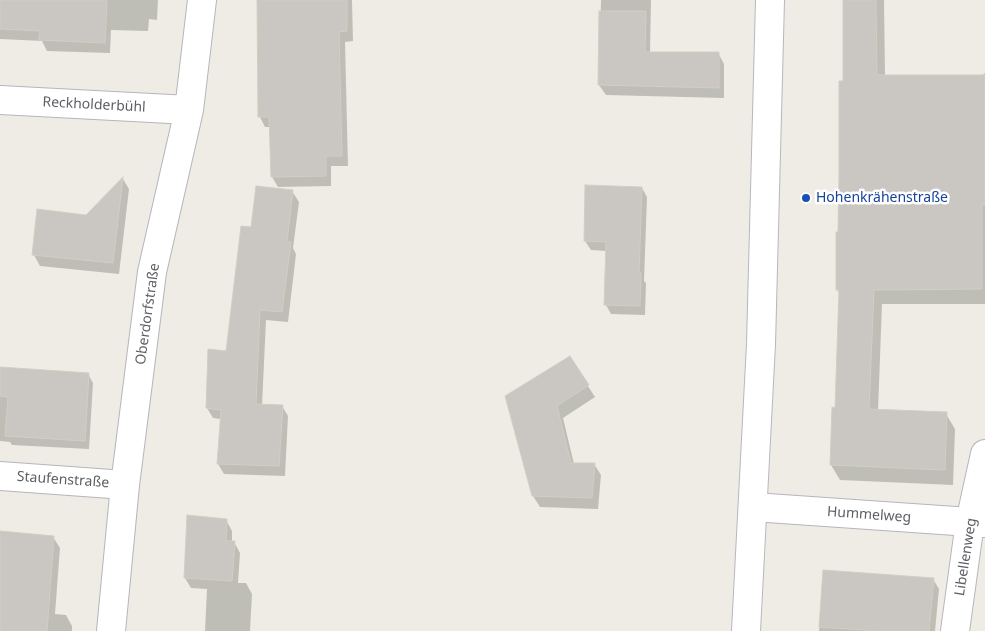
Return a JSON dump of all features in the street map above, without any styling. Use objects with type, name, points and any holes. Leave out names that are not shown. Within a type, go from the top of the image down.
[{"type":"street","name":"Oberdorfstraße","points":[[111,631],[125,485],[152,272],[188,110],[202,0]]},
{"type":"street","points":[[746,631],[762,344],[770,0]]},
{"type":"street","name":"Reckholderbühl","points":[[0,100],[188,110]]},
{"type":"street","name":"Libellenweg","points":[[955,631],[978,522],[985,454]]},
{"type":"street","name":"Staufenstraße","points":[[0,476],[125,485]]},
{"type":"street","name":"Hummelweg","points":[[753,507],[978,522]]},
{"type":"building","points":[[0,0],[107,0],[105,43],[39,40],[40,31],[0,29]]},
{"type":"building","points":[[257,0],[347,0],[347,31],[339,32],[342,156],[326,156],[326,176],[271,177],[269,117],[258,117]]},
{"type":"building","points":[[843,0],[876,0],[877,75],[985,75],[985,205],[982,205],[982,289],[874,290],[869,409],[947,412],[945,470],[830,465],[832,407],[835,408],[839,290],[836,290],[836,232],[838,232],[839,81],[843,81]]},
{"type":"building","points":[[599,11],[646,11],[645,52],[719,52],[719,88],[598,85]]},
{"type":"building","points":[[123,177],[113,263],[32,255],[37,209],[86,215]]},
{"type":"building","points":[[585,185],[642,187],[639,273],[641,273],[640,306],[604,305],[606,242],[584,241]]},
{"type":"building","points":[[256,186],[293,190],[287,242],[291,242],[282,312],[260,310],[256,404],[283,405],[279,466],[217,464],[221,410],[206,408],[208,349],[226,351],[241,226],[251,227]]},
{"type":"building","points":[[570,356],[589,385],[557,406],[571,463],[595,463],[592,498],[532,496],[505,396]]},
{"type":"building","points":[[0,367],[89,373],[85,441],[5,436],[8,397],[0,396]]},
{"type":"building","points":[[187,515],[227,519],[226,541],[235,541],[232,581],[184,578]]},
{"type":"building","points":[[0,531],[54,536],[47,631],[0,631]]},
{"type":"building","points":[[823,570],[934,578],[929,631],[879,631],[819,627]]},
{"type":"place","name":"Hohenkrähenstraße","points":[[806,198]]}]
